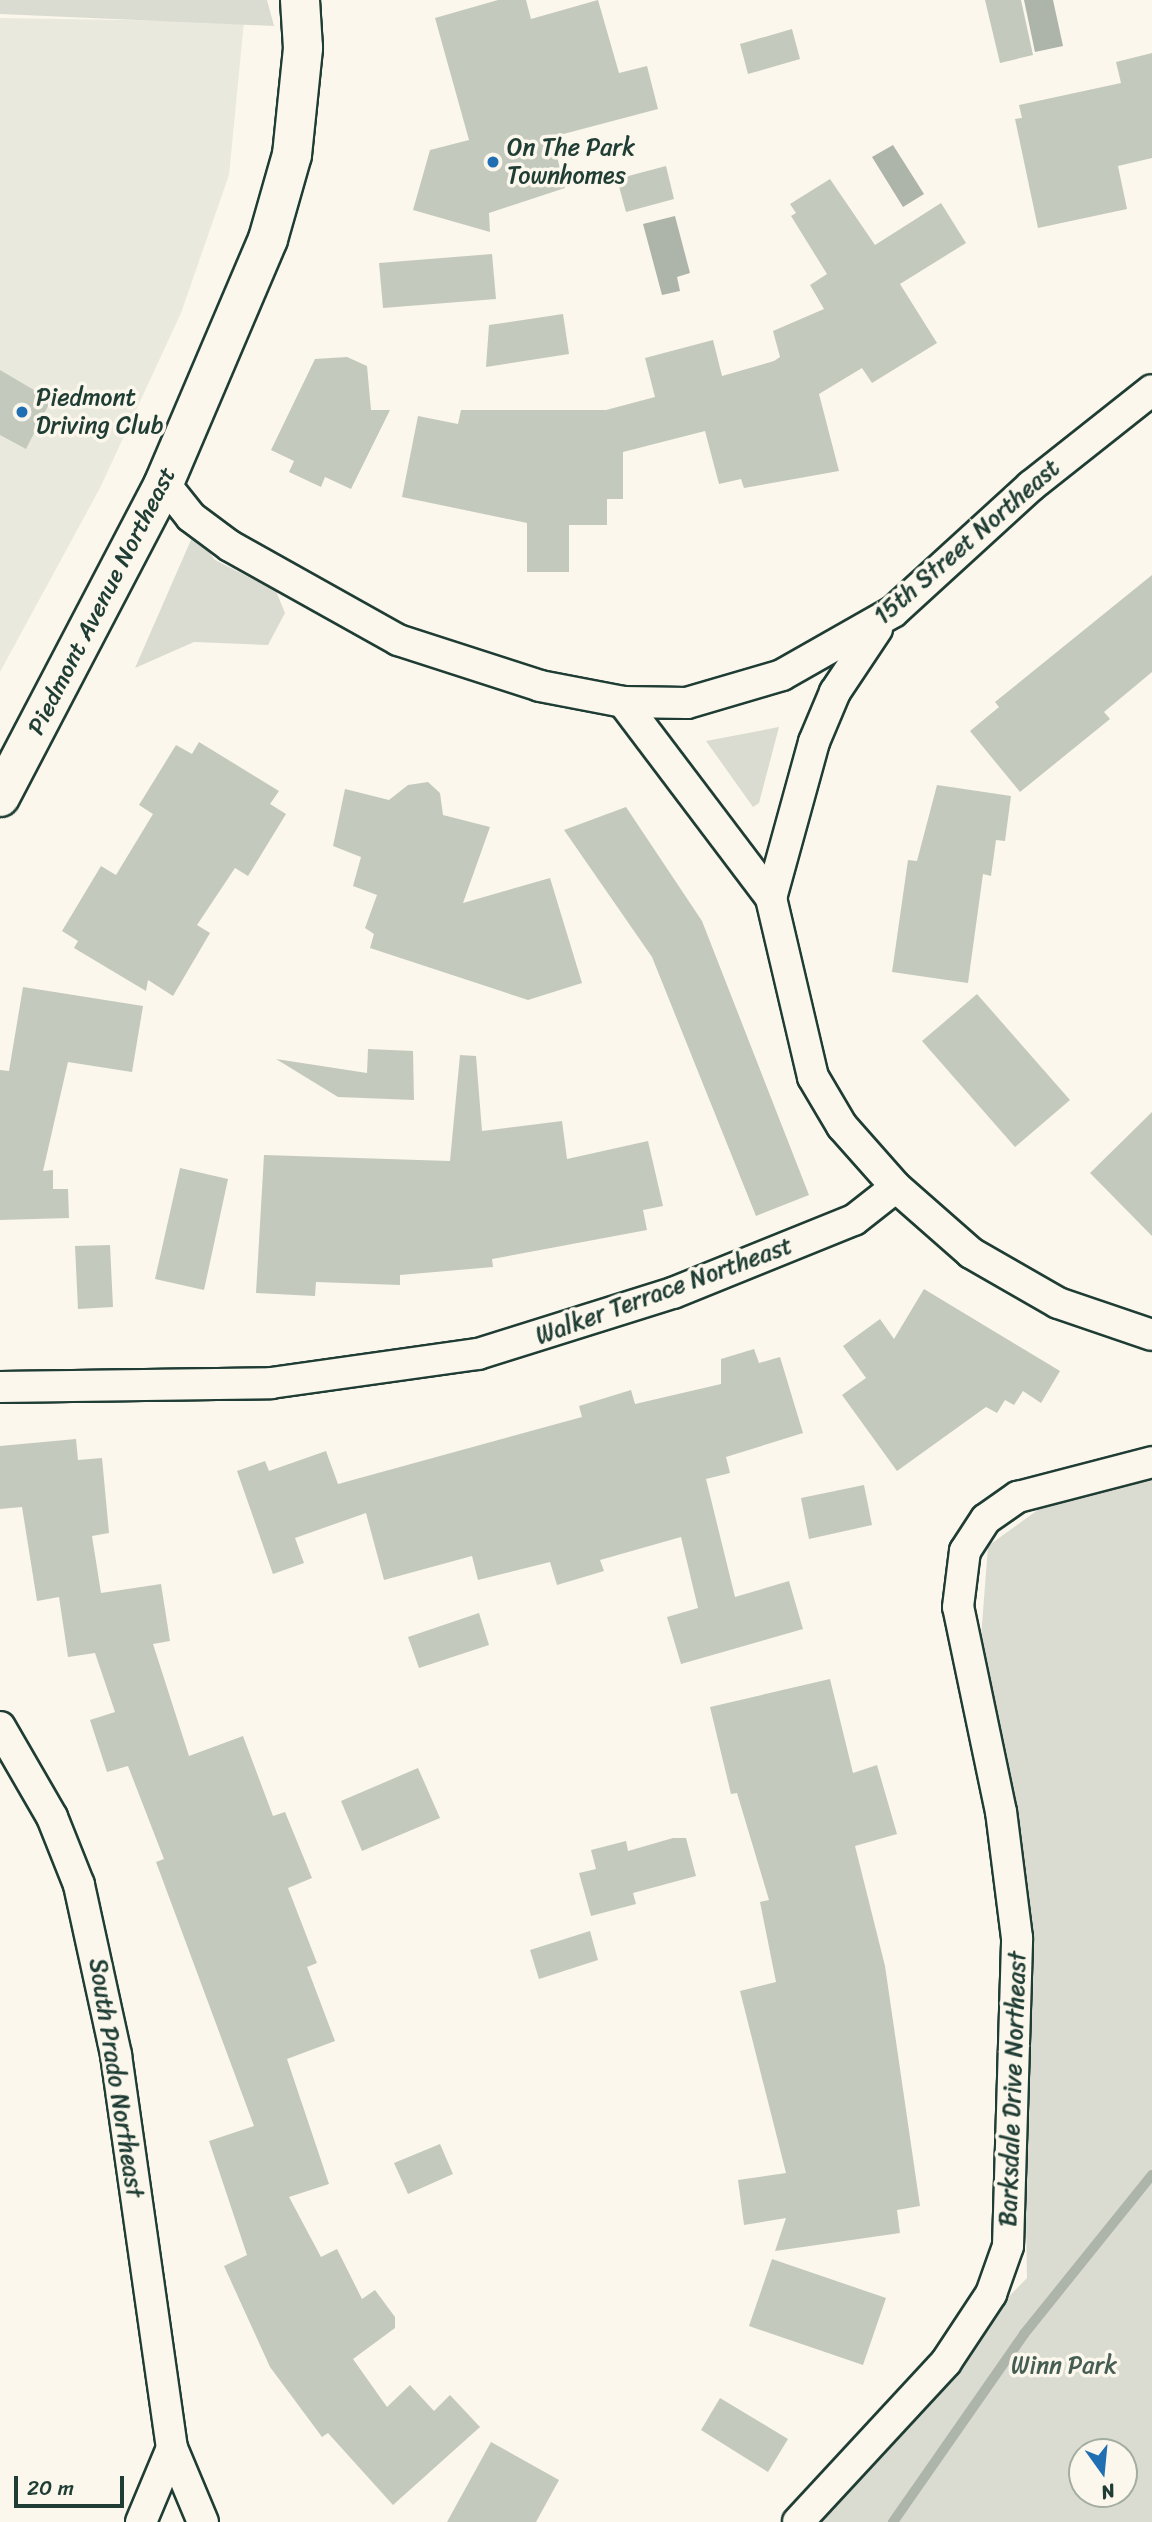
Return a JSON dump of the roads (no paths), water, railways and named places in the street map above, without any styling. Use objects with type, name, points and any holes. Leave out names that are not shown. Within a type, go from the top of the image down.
[{"type":"main road","name":"Piedmont Avenue Northeast","points":[[0,797],[164,483],[268,239],[292,160],[303,48],[300,0]]},
{"type":"street","name":"15th Street Northeast","points":[[164,483],[208,531],[311,595],[453,662],[623,702],[687,703],[741,691],[893,612],[1031,486],[1152,390]]},
{"type":"street","points":[[771,898],[835,692],[893,612]]},
{"type":"street","points":[[623,702],[771,898],[813,1077],[842,1126],[896,1187],[993,1265],[1058,1303],[1152,1335]]},
{"type":"street","name":"Walker Terrace Northeast","points":[[0,1387],[271,1383],[478,1354],[673,1293],[854,1220],[896,1187]]},
{"type":"street","name":"Barksdale Drive Northeast","points":[[798,2522],[946,2362],[991,2294],[1008,2246],[1017,1938],[1002,1812],[958,1607],[965,1551],[986,1519],[1018,1497],[1152,1462]]},
{"type":"street","name":"South Prado Northeast","points":[[0,1727],[52,1817],[79,1885],[103,1979],[172,2448],[203,2522]]},
{"type":"street","points":[[141,2522],[172,2448]]},
{"type":"waterway","points":[[893,2522],[1024,2334],[1152,2175]]},
{"type":"place","name":"On The Park Townhomes","points":[[493,162]]},
{"type":"place","name":"Piedmont Driving Club","points":[[22,412]]},
{"type":"park label","name":"Winn Park","points":[[1064,2366]]}]
